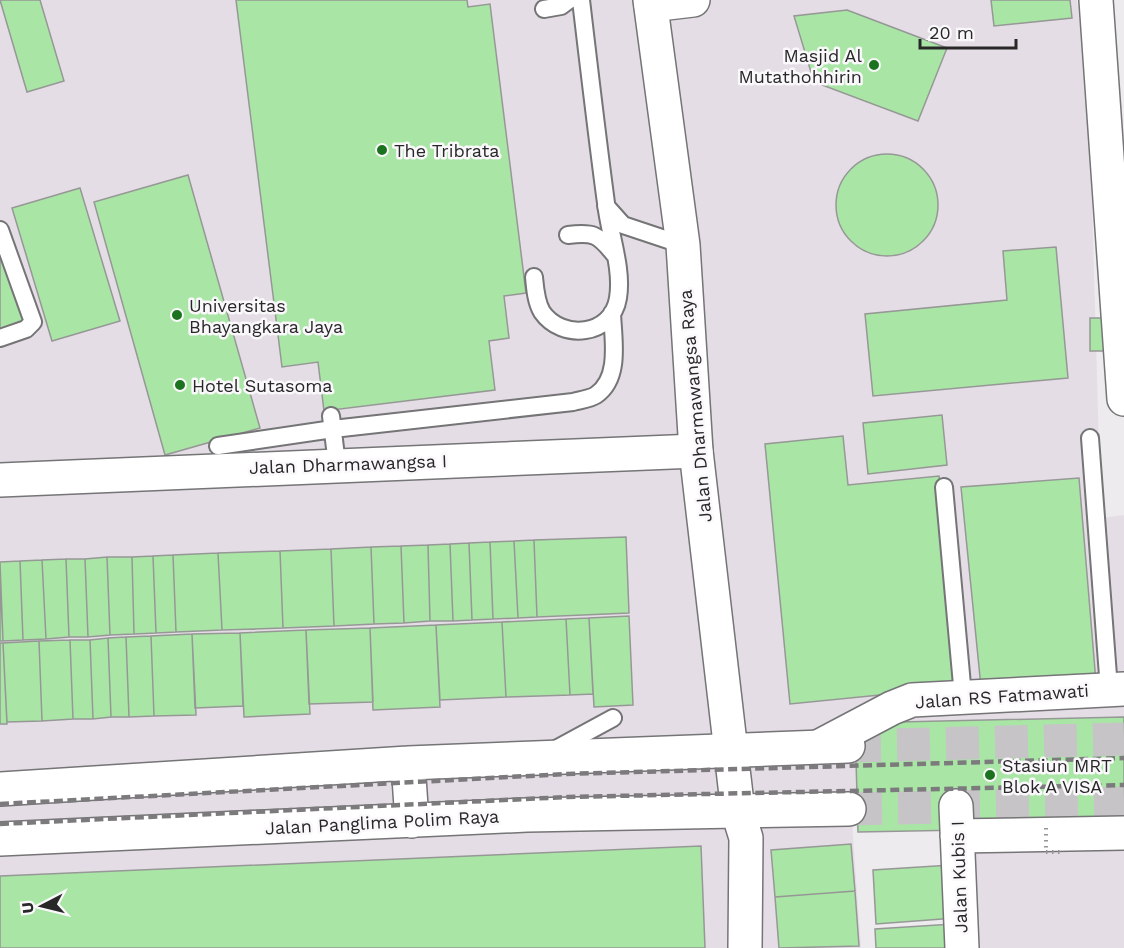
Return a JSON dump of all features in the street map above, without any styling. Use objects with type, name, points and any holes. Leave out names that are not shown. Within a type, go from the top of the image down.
[{"type":"street","points":[[651,2],[693,0]]},
{"type":"street","name":"Jalan Dharmawangsa Raya","points":[[651,2],[682,245],[696,451],[730,749],[750,820],[745,948]]},
{"type":"street","points":[[1106,11],[1124,399]]},
{"type":"street","name":"Jalan Dharmawangsa I","points":[[0,480],[337,464],[696,451]]},
{"type":"street","name":"Jalan RS Fatmawati","points":[[730,749],[834,746],[892,708],[912,700],[1116,689]]},
{"type":"street","points":[[0,789],[408,763],[730,749]]},
{"type":"street","points":[[408,763],[412,821]]},
{"type":"street","points":[[750,820],[849,809]]},
{"type":"street","name":"Jalan Panglima Polim Raya","points":[[0,839],[527,815],[750,820]]},
{"type":"street","name":"Jalan Kubis I","points":[[962,948],[957,821],[1124,833]]},
{"type":"lane","points":[[544,9],[561,6],[568,0]]},
{"type":"lane","points":[[534,277],[540,309],[549,321],[561,329],[575,332],[590,330],[603,324],[612,313],[618,300],[619,285],[606,206],[582,0]]},
{"type":"lane","points":[[606,206],[623,225],[682,245]]},
{"type":"lane","points":[[0,230],[33,322],[26,329],[0,338]]},
{"type":"lane","points":[[568,235],[589,232],[602,240],[614,255]]},
{"type":"lane","points":[[218,446],[332,422],[573,402],[596,395],[609,380],[613,366],[612,313]]},
{"type":"lane","points":[[332,422],[337,464]]},
{"type":"lane","points":[[1090,438],[1116,689]]},
{"type":"lane","points":[[944,488],[963,696]]},
{"type":"lane","points":[[540,758],[613,718]]},
{"type":"path","points":[[1046,828],[1046,852],[1062,852]]},
{"type":"shaded area","points":[[0,0],[1077,0],[1089,96],[1101,518],[1124,515],[1124,948],[968,948],[954,827],[938,819],[852,823],[861,948],[0,948]]},
{"type":"building","points":[[0,0],[40,0],[64,81],[27,92]]},
{"type":"building","name":"The Tribrata","points":[[236,0],[467,0],[468,7],[490,4],[526,293],[504,296],[509,338],[489,341],[495,390],[324,411],[318,362],[282,367]]},
{"type":"building","points":[[991,0],[1070,0],[1072,18],[994,26]]},
{"type":"building","name":"Masjid Al Mutathohhirin","points":[[847,10],[947,48],[918,121],[814,82],[794,16]]},
{"type":"building","points":[[887,154],[907,158],[923,169],[934,185],[938,205],[934,225],[923,241],[907,252],[887,256],[867,252],[851,241],[840,225],[836,205],[840,185],[851,169],[867,158]]},
{"type":"building","name":"Universitas Bhayangkara Jaya","points":[[188,175],[260,428],[165,455],[94,202]]},
{"type":"building","points":[[80,188],[120,321],[52,341],[12,208]]},
{"type":"building","points":[[0,244],[26,327],[0,335]]},
{"type":"building","points":[[1056,247],[1068,378],[873,396],[865,314],[1007,300],[1003,251]]},
{"type":"building","points":[[1090,318],[1112,318],[1112,351],[1090,351]]},
{"type":"building","points":[[942,415],[947,465],[868,474],[863,423]]},
{"type":"building","points":[[843,436],[848,485],[939,476],[960,687],[790,704],[765,444]]},
{"type":"building","points":[[1079,478],[1096,682],[981,687],[961,487]]},
{"type":"building","points":[[626,537],[629,613],[537,617],[534,540]]},
{"type":"building","points":[[534,540],[537,617],[518,618],[514,541]]},
{"type":"building","points":[[514,541],[518,618],[493,619],[490,542]]},
{"type":"building","points":[[490,542],[493,619],[472,620],[469,543]]},
{"type":"building","points":[[469,543],[472,620],[453,621],[450,544]]},
{"type":"building","points":[[450,544],[453,621],[430,621],[428,545]]},
{"type":"building","points":[[428,545],[430,621],[404,623],[401,546]]},
{"type":"building","points":[[401,546],[404,623],[374,624],[371,547]]},
{"type":"building","points":[[371,547],[374,624],[334,626],[331,549]]},
{"type":"building","points":[[331,549],[334,626],[283,628],[280,551]]},
{"type":"building","points":[[280,551],[283,628],[222,630],[218,553]]},
{"type":"building","points":[[218,553],[222,630],[176,632],[173,555]]},
{"type":"building","points":[[173,555],[176,632],[156,633],[153,556]]},
{"type":"building","points":[[153,556],[156,633],[134,634],[132,557]]},
{"type":"building","points":[[107,557],[110,635],[88,637],[85,559]]},
{"type":"building","points":[[107,557],[132,557],[134,634],[110,635]]},
{"type":"building","points":[[66,559],[69,637],[46,639],[42,560]]},
{"type":"building","points":[[66,559],[85,559],[88,637],[69,637]]},
{"type":"building","points":[[42,560],[46,639],[23,640],[20,561]]},
{"type":"building","points":[[20,561],[23,640],[3,641],[0,562]]},
{"type":"building","points":[[0,577],[3,641],[0,641]]},
{"type":"building","points":[[629,616],[633,705],[594,707],[589,618]]},
{"type":"building","points":[[589,618],[593,694],[570,695],[566,619]]},
{"type":"building","points":[[566,619],[570,695],[506,697],[502,622]]},
{"type":"building","points":[[502,622],[506,697],[440,700],[436,625]]},
{"type":"building","points":[[436,625],[440,707],[373,710],[370,628]]},
{"type":"building","points":[[370,628],[373,702],[309,704],[306,630]]},
{"type":"building","points":[[306,630],[310,714],[244,717],[240,633]]},
{"type":"building","points":[[240,633],[243,706],[195,708],[192,634]]},
{"type":"building","points":[[192,634],[196,715],[154,716],[151,636]]},
{"type":"building","points":[[151,636],[154,716],[129,717],[126,637]]},
{"type":"building","points":[[126,637],[129,717],[111,717],[108,638]]},
{"type":"building","points":[[108,638],[111,717],[93,719],[90,640]]},
{"type":"building","points":[[70,640],[73,719],[42,721],[39,641]]},
{"type":"building","points":[[70,640],[90,640],[93,719],[73,719]]},
{"type":"building","points":[[39,641],[42,721],[7,722],[3,643]]},
{"type":"building","points":[[0,643],[3,643],[7,724],[0,724]]},
{"type":"building","name":"Stasiun MRT Blok A VISA","points":[[1124,717],[1124,827],[858,832],[855,723]]},
{"type":"building","points":[[851,844],[855,891],[775,897],[771,850]]},
{"type":"building","points":[[701,846],[705,948],[0,948],[0,876]]},
{"type":"building","points":[[951,865],[955,918],[876,924],[873,870]]},
{"type":"building","points":[[855,891],[859,946],[779,948],[775,897]]},
{"type":"building","points":[[953,924],[955,948],[876,948],[875,929]]},
{"type":"tunnel","points":[[848,746],[1124,739]]},
{"type":"tunnel","points":[[849,809],[1124,803]]},
{"type":"railway","points":[[0,804],[566,774],[1124,758]]},
{"type":"railway","points":[[0,824],[568,797],[1124,785]]},
{"type":"place","name":"Masjid Al Mutathohhirin","points":[[874,65]]},
{"type":"place","name":"The Tribrata","points":[[382,150]]},
{"type":"place","name":"Universitas Bhayangkara Jaya","points":[[177,315]]},
{"type":"place","name":"Hotel Sutasoma","points":[[180,385]]},
{"type":"place","name":"Stasiun MRT Blok A VISA","points":[[990,775]]}]
